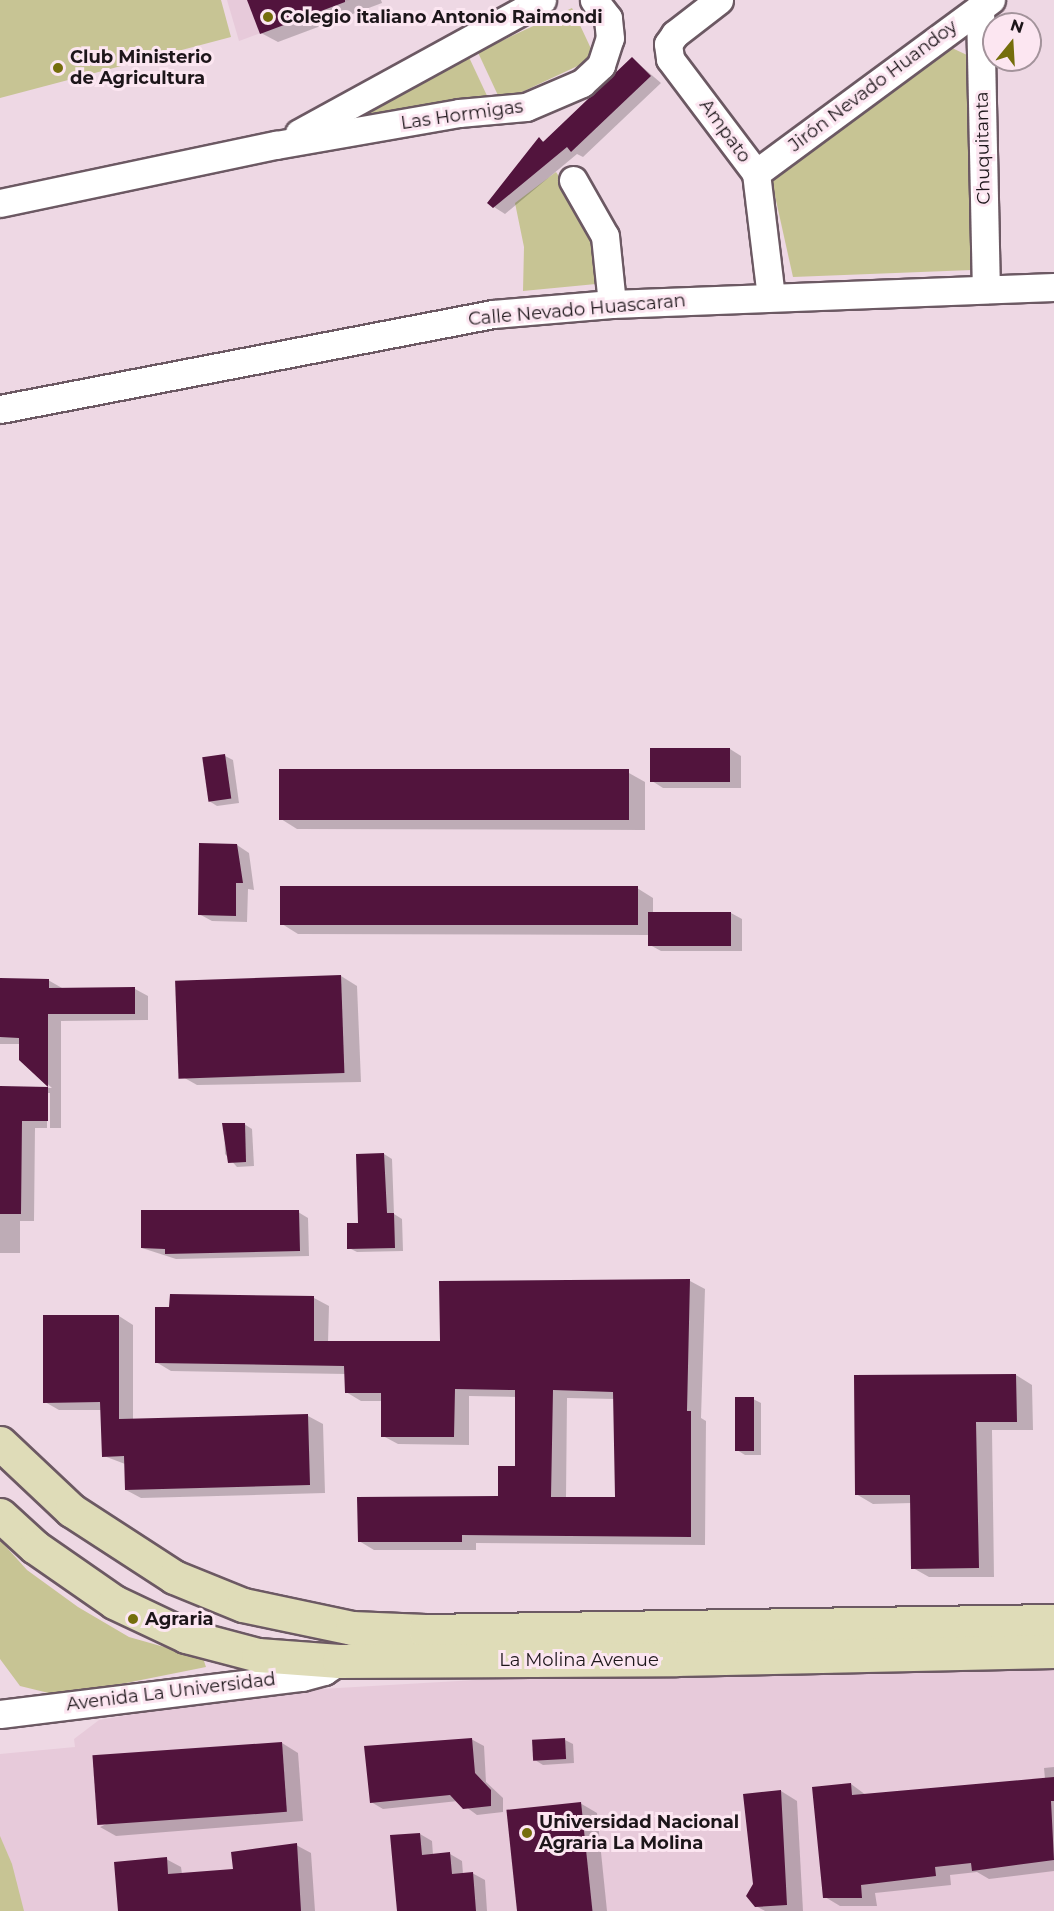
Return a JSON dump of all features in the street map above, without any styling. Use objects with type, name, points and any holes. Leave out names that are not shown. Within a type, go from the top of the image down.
[{"type":"main road","name":"La Molina Avenue","points":[[0,1443],[71,1510],[174,1577],[243,1605],[352,1628],[425,1631],[1054,1621]]},
{"type":"main road","name":"La Molina Avenue","points":[[0,1515],[66,1571],[114,1602],[178,1633],[258,1654],[339,1661],[687,1659],[1054,1651]]},
{"type":"main road","points":[[339,1661],[349,1646],[352,1628]]},
{"type":"street","name":"Las Hormigas","points":[[276,145],[542,0]]},
{"type":"street","name":"Las Hormigas","points":[[0,203],[276,145],[459,113],[526,107],[582,83],[601,65],[610,38],[608,18],[594,0]]},
{"type":"street","name":"Ampato","points":[[720,0],[675,34],[668,44],[670,59],[756,174],[771,297]]},
{"type":"street","name":"Jirón Nevado Huandoy","points":[[756,174],[985,4]]},
{"type":"street","name":"Chuquitanta","points":[[985,4],[986,289]]},
{"type":"street","points":[[573,180],[605,236],[612,304]]},
{"type":"street","name":"Calle Nevado Huascaran","points":[[0,409],[493,314],[612,304],[1054,287]]},
{"type":"street","name":"Avenida La Universidad","points":[[0,1714],[302,1677],[324,1671],[339,1661]]},
{"type":"shaded area","name":"Club Ministerio de Agricultura","points":[[0,0],[221,0],[231,37],[0,98]]},
{"type":"shaded area","name":"Colegio italiano Antonio Raimondi","points":[[227,0],[350,0],[239,41]]},
{"type":"shaded area","points":[[572,8],[595,58],[501,102],[478,52]]},
{"type":"shaded area","points":[[952,48],[967,55],[972,270],[793,277],[771,178]]},
{"type":"shaded area","points":[[467,53],[489,100],[349,125]]},
{"type":"shaded area","points":[[556,172],[587,219],[598,264],[596,284],[523,291],[524,247],[515,203]]},
{"type":"shaded area","points":[[0,1540],[27,1570],[78,1607],[129,1637],[203,1658],[206,1667],[61,1696],[20,1686],[0,1659]]},
{"type":"shaded area","name":"Universidad Nacional Agraria La Molina","points":[[1054,1667],[1054,1911],[0,1911],[0,1754],[75,1747],[74,1739],[99,1720],[269,1692],[563,1675]]},
{"type":"shaded area","points":[[0,1836],[12,1864],[24,1911],[0,1911]]},
{"type":"building","name":"Colegio italiano Antonio Raimondi","points":[[247,0],[345,0],[345,2],[260,34]]},
{"type":"building","points":[[632,57],[651,76],[571,152],[567,147],[493,208],[487,203],[539,137],[543,142]]},
{"type":"building","points":[[650,748],[730,748],[730,782],[650,782]]},
{"type":"building","points":[[225,754],[231,799],[208,802],[202,757]]},
{"type":"building","points":[[279,769],[629,769],[629,820],[279,820]]},
{"type":"building","points":[[199,843],[237,844],[243,883],[236,883],[236,916],[198,915]]},
{"type":"building","points":[[280,886],[638,886],[638,925],[280,925]]},
{"type":"building","points":[[648,912],[731,912],[731,946],[648,946]]},
{"type":"building","points":[[341,975],[344,1073],[179,1079],[175,981]]},
{"type":"building","points":[[0,978],[49,979],[49,988],[135,987],[135,1014],[48,1014],[48,1087],[19,1060],[19,1038],[0,1037]]},
{"type":"building","points":[[0,1086],[48,1087],[48,1121],[22,1121],[21,1214],[0,1214]]},
{"type":"building","points":[[222,1123],[245,1123],[246,1162],[228,1163]]},
{"type":"building","points":[[384,1153],[387,1213],[394,1213],[395,1248],[347,1249],[347,1223],[358,1223],[356,1154]]},
{"type":"building","points":[[141,1210],[299,1210],[300,1251],[165,1254],[165,1249],[141,1248]]},
{"type":"building","points":[[690,1279],[687,1411],[691,1411],[691,1537],[462,1535],[462,1542],[358,1542],[357,1497],[498,1496],[498,1466],[515,1466],[515,1390],[455,1389],[454,1437],[381,1437],[381,1393],[345,1393],[344,1366],[155,1363],[155,1307],[169,1307],[170,1294],[314,1296],[314,1341],[440,1341],[439,1281]],"holes":[[[553,1390],[613,1392],[615,1497],[551,1497]]]},
{"type":"building","points":[[43,1315],[119,1315],[119,1419],[308,1414],[310,1485],[125,1490],[124,1456],[102,1457],[100,1402],[43,1403]]},
{"type":"building","points":[[1016,1374],[1017,1422],[976,1422],[979,1568],[911,1569],[910,1495],[855,1495],[854,1375]]},
{"type":"building","points":[[735,1397],[754,1397],[754,1451],[735,1451]]},
{"type":"building","points":[[472,1738],[475,1773],[491,1790],[491,1806],[463,1809],[450,1795],[370,1803],[364,1746]]},
{"type":"building","points":[[565,1738],[566,1759],[533,1761],[532,1740]]},
{"type":"building","points":[[282,1742],[287,1812],[97,1825],[92,1755]]},
{"type":"building","points":[[1054,1777],[1054,1801],[1051,1801],[1054,1860],[972,1871],[971,1863],[935,1867],[936,1876],[861,1885],[862,1898],[823,1898],[812,1787],[851,1783],[852,1795]]},
{"type":"building","points":[[781,1790],[787,1905],[755,1907],[746,1896],[753,1884],[743,1794]]},
{"type":"building","points":[[581,1802],[592,1911],[517,1911],[506,1810]]},
{"type":"building","points":[[420,1833],[422,1855],[450,1852],[452,1874],[473,1872],[476,1911],[397,1911],[390,1835]]},
{"type":"building","points":[[297,1843],[301,1911],[118,1911],[114,1862],[167,1857],[168,1874],[233,1869],[231,1852]]},
{"type":"place","name":"Colegio italiano Antonio Raimondi","points":[[268,17]]},
{"type":"place","name":"Club Ministerio de Agricultura","points":[[58,68]]},
{"type":"place","name":"Agraria","points":[[133,1619]]},
{"type":"place","name":"Universidad Nacional Agraria La Molina","points":[[527,1833]]}]
